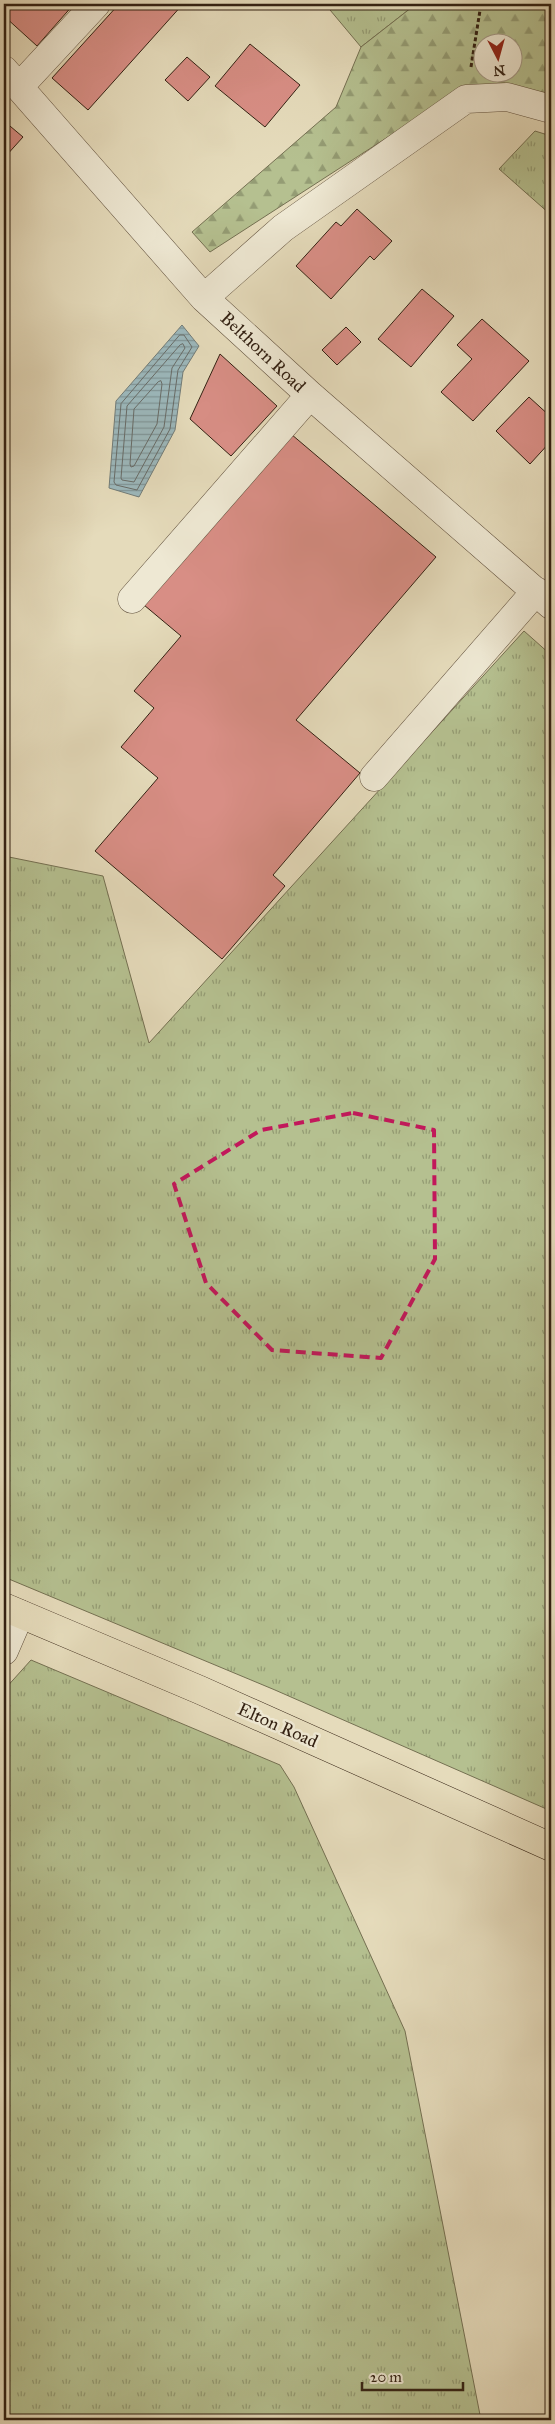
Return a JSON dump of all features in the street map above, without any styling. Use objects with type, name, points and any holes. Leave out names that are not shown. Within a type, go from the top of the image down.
[{"type":"main road","name":"Elton Road","points":[[12,1610],[200,1690],[551,1847]]},
{"type":"street","points":[[11,79],[96,4]]},
{"type":"street","name":"Belthorn Road","points":[[11,79],[204,298],[310,395],[544,598]]},
{"type":"street","points":[[204,298],[283,228],[466,100],[507,97],[551,109]]},
{"type":"street","points":[[132,599],[310,395]]},
{"type":"street","points":[[374,777],[544,598]]},
{"type":"street","points":[[4,1651],[12,1610]]},
{"type":"path","points":[[466,100],[481,4]]},
{"type":"highlighted area","points":[[353,1113],[434,1130],[435,1259],[381,1358],[272,1350],[206,1283],[174,1184],[261,1130]]},
{"type":"green space","points":[[325,4],[416,4],[361,47]]},
{"type":"green space","points":[[416,4],[519,4],[530,8],[537,4],[550,4],[551,94],[510,86],[408,124],[210,252],[192,232],[336,107],[361,47]]},
{"type":"green space","points":[[535,131],[551,136],[551,215],[499,169]]},
{"type":"green space","points":[[524,631],[551,655],[551,1811],[275,1690],[4,1577],[4,856],[103,876],[149,1043]]},
{"type":"green space","points":[[31,1660],[280,1765],[294,1787],[405,2031],[481,2420],[4,2420],[4,1690]]},
{"type":"water","points":[[182,325],[199,346],[183,372],[175,430],[139,497],[109,488],[116,401]]},
{"type":"building","points":[[10,4],[74,4],[37,46],[4,16],[4,11]]},
{"type":"building","points":[[119,4],[183,4],[88,110],[52,78]]},
{"type":"building","points":[[250,44],[300,85],[265,127],[215,86]]},
{"type":"building","points":[[187,57],[210,77],[188,101],[165,80]]},
{"type":"building","points":[[4,121],[23,137],[5,157],[4,155]]},
{"type":"building","points":[[357,209],[392,241],[374,260],[370,256],[331,299],[296,266],[336,222],[341,226]]},
{"type":"building","points":[[422,289],[454,316],[411,367],[378,339]]},
{"type":"building","points":[[482,319],[529,361],[473,421],[441,392],[472,359],[457,345]]},
{"type":"building","points":[[346,327],[361,342],[337,365],[322,350]]},
{"type":"building","points":[[220,354],[277,406],[231,456],[190,419]]},
{"type":"building","points":[[529,397],[551,417],[551,441],[530,464],[496,431]]},
{"type":"building","points":[[291,434],[436,557],[296,720],[360,773],[273,875],[285,886],[222,959],[95,851],[158,778],[121,747],[154,708],[134,691],[181,636],[144,605]]}]
